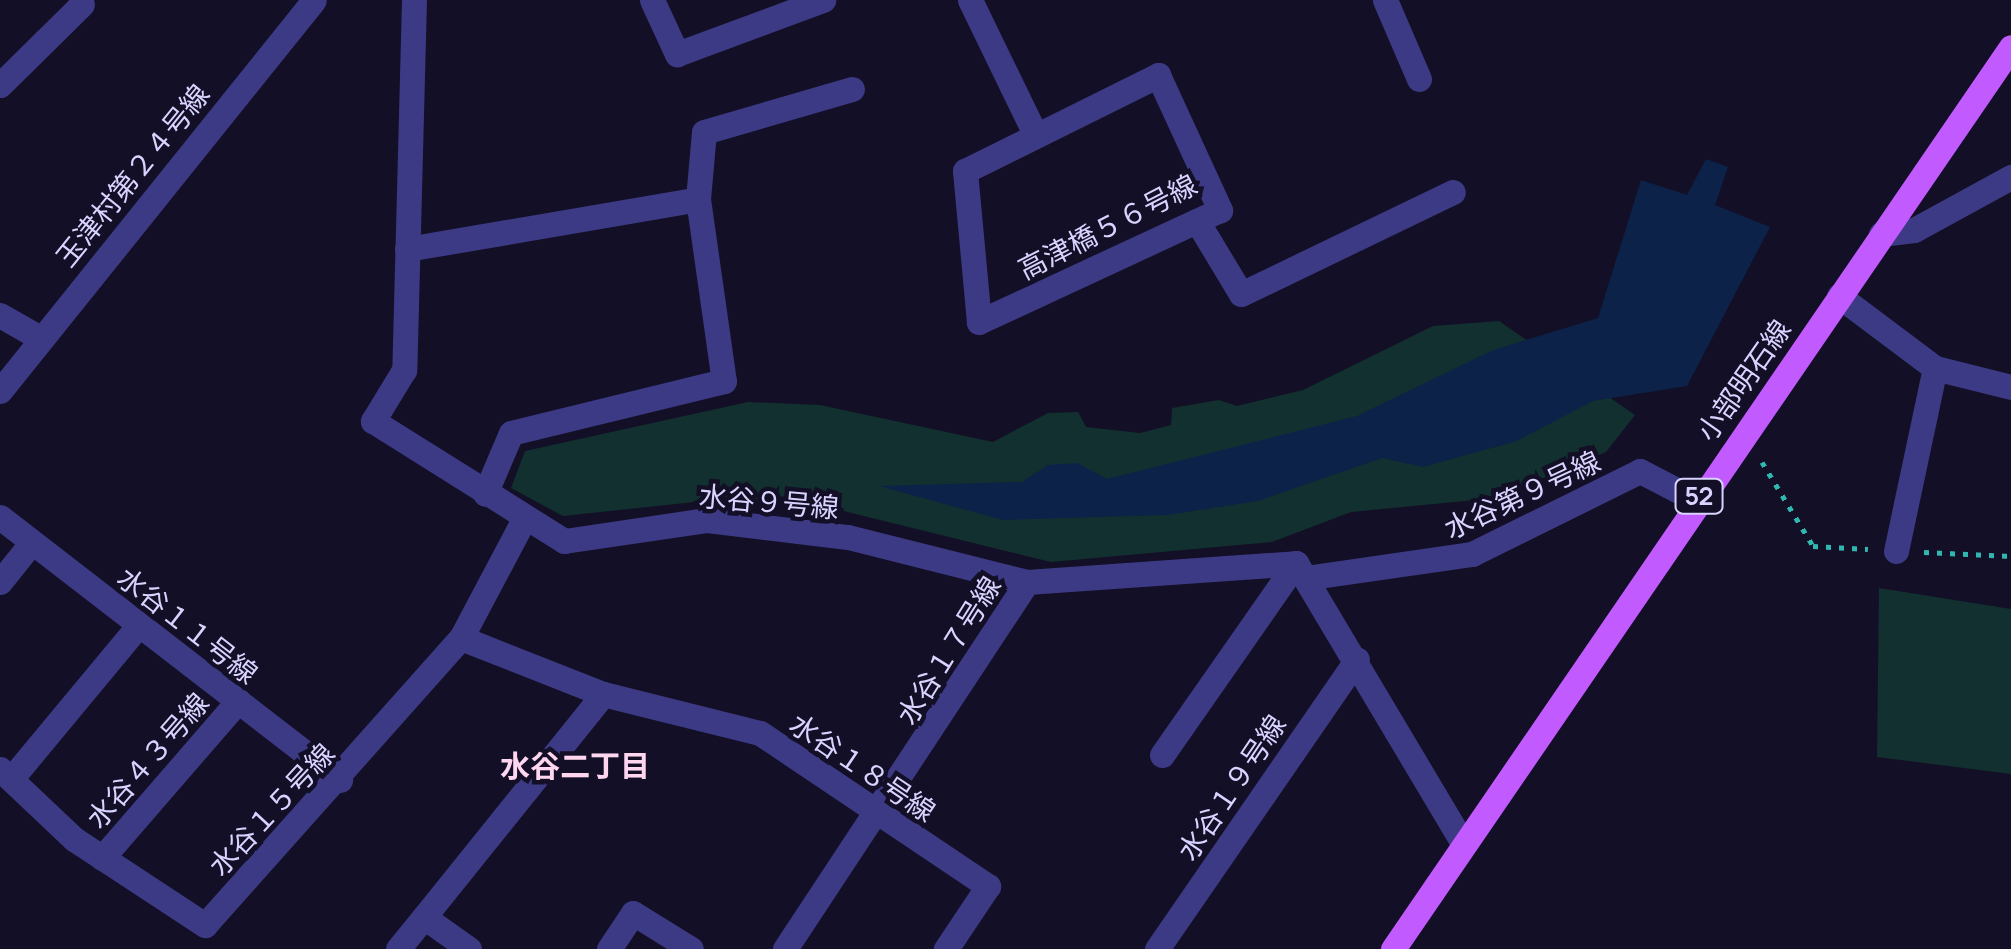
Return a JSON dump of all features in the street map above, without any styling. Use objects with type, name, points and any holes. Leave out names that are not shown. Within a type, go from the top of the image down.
[{"type":"main road","name":"小部明石線","points":[[1393,949],[1461,840],[2011,47]]},
{"type":"street","name":"玉津村第２４号線","points":[[0,390],[314,0]]},
{"type":"street","name":"水谷９号線","points":[[414,0],[404,370],[374,421],[524,520],[564,541],[707,520],[848,537],[1027,582],[1300,570]]},
{"type":"street","points":[[652,0],[677,54],[823,0]]},
{"type":"street","points":[[970,0],[1035,134]]},
{"type":"street","points":[[1385,0],[1419,79]]},
{"type":"street","points":[[0,86],[82,4]]},
{"type":"street","name":"高津橋５６号線","points":[[1158,75],[1220,210],[980,322],[965,171],[1035,134],[1158,75]]},
{"type":"street","points":[[485,494],[511,432],[724,381],[698,199],[704,132],[852,89]]},
{"type":"street","points":[[1881,234],[1914,230],[2011,177]]},
{"type":"street","points":[[1197,221],[1241,294],[1454,192]]},
{"type":"street","points":[[408,249],[698,199]]},
{"type":"street","points":[[1839,296],[1935,368],[2011,387]]},
{"type":"street","points":[[0,315],[40,338]]},
{"type":"street","points":[[1896,550],[1935,368]]},
{"type":"street","name":"水谷第９号線","points":[[1300,570],[1472,554],[1640,471],[1696,500]]},
{"type":"street","name":"水谷１１号線","points":[[0,517],[340,780]]},
{"type":"street","name":"水谷１５号線","points":[[5,774],[102,858],[205,925],[340,780],[460,638],[524,520]]},
{"type":"street","points":[[0,582],[32,542]]},
{"type":"street","points":[[1162,756],[1300,570],[1357,659],[1461,840]]},
{"type":"street","name":"水谷１７号線","points":[[785,949],[878,816],[1027,582]]},
{"type":"street","points":[[5,774],[139,625]]},
{"type":"street","name":"水谷１８号線","points":[[460,638],[603,694],[760,733],[878,816],[988,886],[946,949]]},
{"type":"street","name":"水谷１９号線","points":[[1158,949],[1357,659]]},
{"type":"street","points":[[398,949],[603,694]]},
{"type":"street","name":"水谷４３号線","points":[[102,858],[238,701]]},
{"type":"street","points":[[609,949],[633,913],[691,949]]},
{"type":"street","points":[[424,916],[470,949]]},
{"type":"path","points":[[1736,444],[1762,463],[1812,546],[2011,556]]},
{"type":"green space","points":[[1499,321],[1635,415],[1606,452],[1496,498],[1351,512],[1272,542],[1051,562],[819,505],[723,499],[563,516],[511,488],[525,451],[748,402],[820,405],[993,442],[1048,413],[1078,412],[1086,427],[1140,433],[1171,425],[1172,408],[1219,400],[1237,406],[1303,390],[1433,326]]},
{"type":"green space","points":[[1879,588],[2011,609],[2011,774],[1877,757]]},
{"type":"water","points":[[1706,159],[1728,167],[1715,205],[1770,227],[1687,386],[1593,401],[1517,441],[1423,467],[1382,458],[1258,501],[1167,515],[1003,520],[879,486],[1022,482],[1048,465],[1077,463],[1107,479],[1357,416],[1493,350],[1598,318],[1641,180],[1687,195]]},
{"type":"district","name":"水谷二丁目","points":[[575,766]]}]
